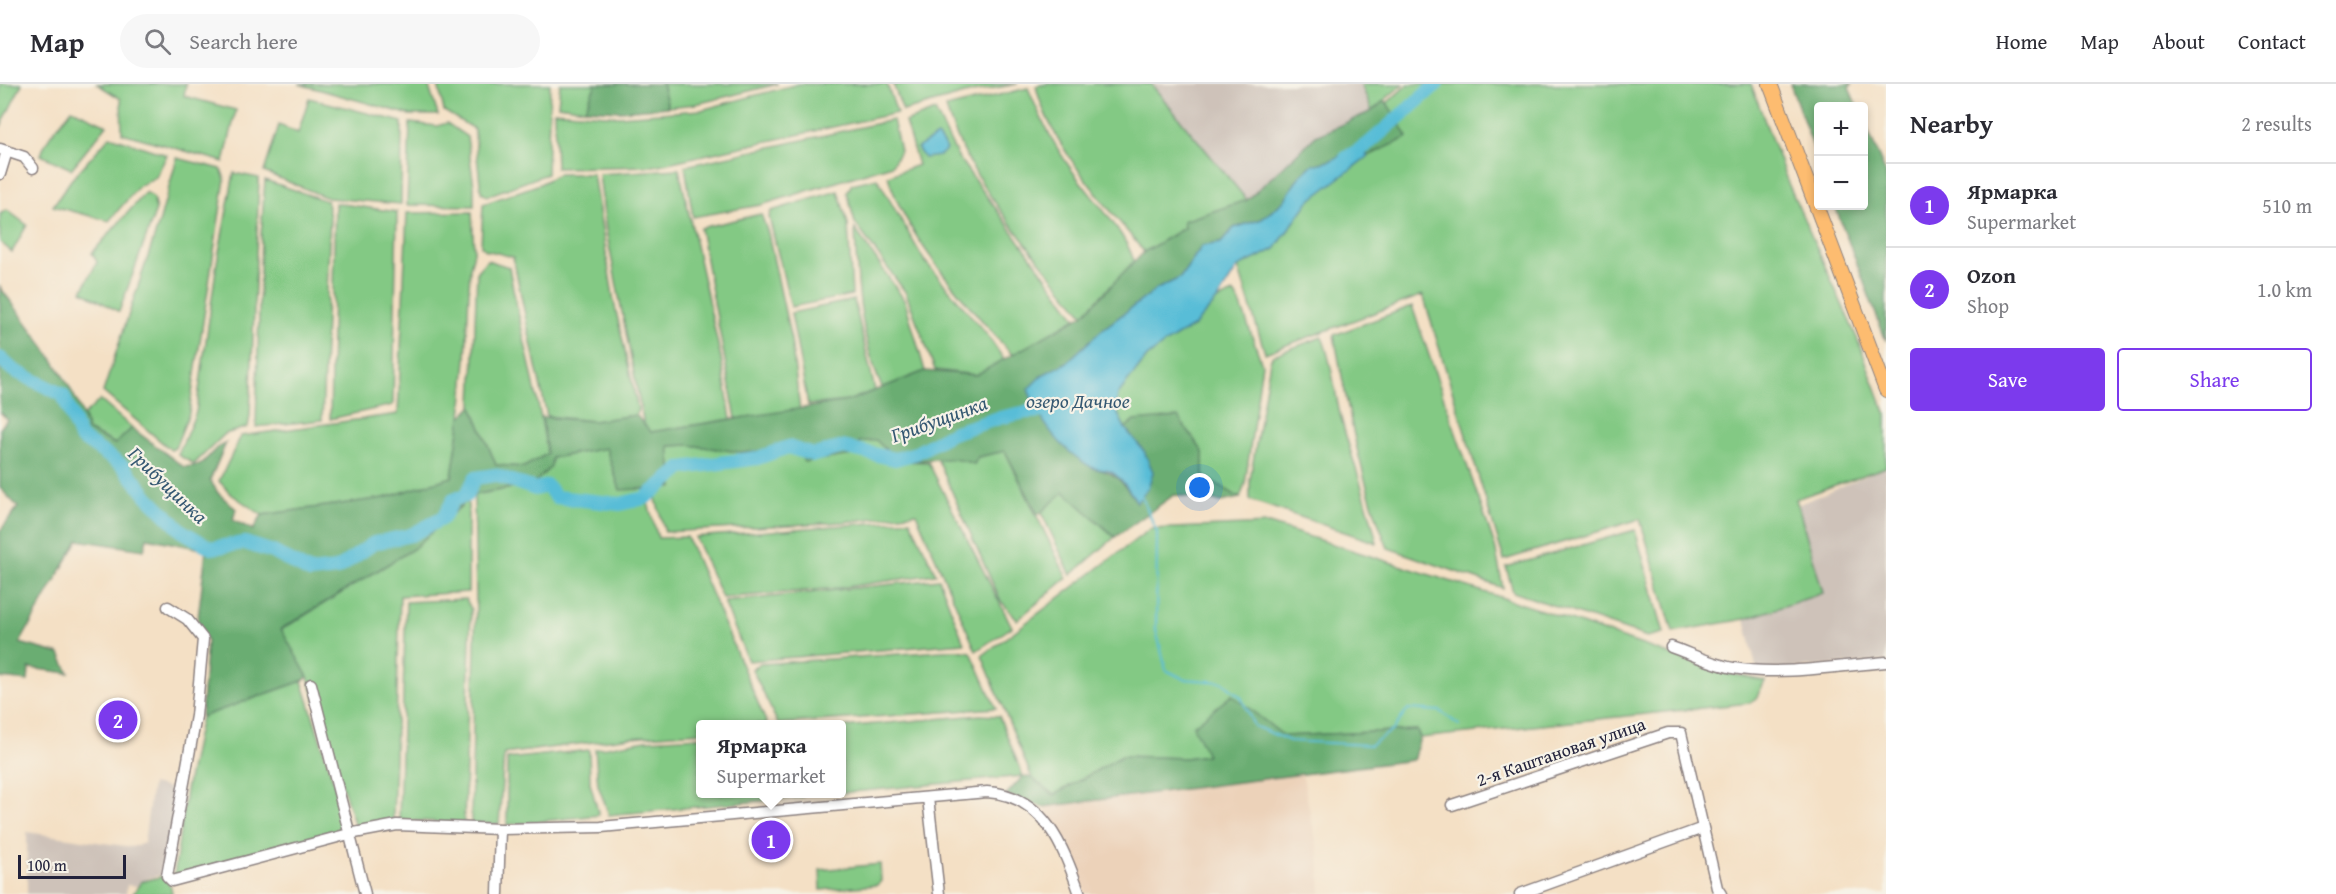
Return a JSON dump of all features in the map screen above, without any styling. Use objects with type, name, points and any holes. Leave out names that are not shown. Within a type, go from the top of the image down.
[{"type":"main road","points":[[1770,84],[1886,390]]},
{"type":"street","points":[[0,174],[4,150],[24,157],[33,168]]},
{"type":"street","points":[[168,607],[187,619],[203,639],[196,716],[167,876],[172,881],[174,894]]},
{"type":"street","points":[[1671,647],[1732,668],[1754,670],[1814,669],[1886,662]]},
{"type":"street","points":[[311,684],[364,894]]},
{"type":"street","name":"2-я Каштановая улица","points":[[1452,805],[1668,733],[1681,733],[1703,828]]},
{"type":"street","points":[[172,881],[349,834],[398,825],[500,829],[602,827],[1004,793],[1034,808],[1048,825],[1080,894]]},
{"type":"street","points":[[928,798],[939,894]]},
{"type":"street","points":[[1520,894],[1703,828],[1717,888],[1721,894]]},
{"type":"street","points":[[498,894],[500,829]]},
{"type":"shaded area","points":[[1151,84],[1361,84],[1372,111],[1316,136],[1247,200]]},
{"type":"shaded area","points":[[1886,467],[1886,661],[1757,671],[1745,619],[1822,593],[1797,505]]},
{"type":"shaded area","points":[[1302,773],[1319,856],[1321,894],[1086,894],[1070,855],[1043,807]]},
{"type":"shaded area","points":[[152,784],[178,790],[164,874],[149,878],[136,886],[127,885],[126,894],[27,894],[27,832],[132,847],[144,843]]},
{"type":"green space","points":[[0,84],[22,84],[0,128]]},
{"type":"green space","points":[[97,84],[186,84],[184,96],[236,110],[224,162],[122,133],[121,99]]},
{"type":"green space","points":[[299,84],[428,84],[438,115],[410,115]]},
{"type":"green space","points":[[438,84],[550,84],[547,174],[487,196],[481,192],[474,129],[444,111]]},
{"type":"green space","points":[[560,84],[596,84],[585,109],[558,105]]},
{"type":"green space","points":[[596,84],[662,84],[668,107],[620,111],[585,109]]},
{"type":"green space","points":[[662,84],[778,84],[696,104],[668,107]]},
{"type":"green space","points":[[798,84],[887,84],[897,113],[654,166],[556,168],[554,111],[619,116],[701,110]]},
{"type":"green space","points":[[893,84],[1018,84],[972,92],[903,111]]},
{"type":"green space","points":[[1047,84],[1151,84],[1247,200],[1183,221],[1184,228],[1144,252],[1081,174],[1053,130],[1036,86]]},
{"type":"green space","points":[[1361,84],[1403,84],[1372,111]]},
{"type":"green space","points":[[1408,84],[1751,84],[1788,183],[1857,338],[1886,415],[1886,467],[1796,499],[1823,593],[1745,619],[1673,632],[1640,519],[1504,560],[1423,295],[1265,353],[1238,267],[1275,249],[1308,202],[1324,189],[1368,156],[1407,138],[1387,103]]},
{"type":"green space","points":[[1790,84],[1852,84],[1849,88],[1855,102],[1814,102],[1814,149]]},
{"type":"green space","points":[[1028,88],[1057,147],[1077,178],[1122,235],[1134,261],[1083,315],[987,191],[970,164],[946,108]]},
{"type":"green space","points":[[309,98],[402,122],[401,204],[328,198],[264,172],[279,125],[298,133]]},
{"type":"green space","points":[[1385,100],[1408,137],[1368,156],[1358,147],[1330,161],[1312,165],[1299,177],[1284,201],[1262,219],[1234,228],[1221,243],[1202,246],[1180,278],[1157,289],[1103,329],[1066,363],[1042,375],[1093,468],[1119,479],[1137,502],[1144,451],[1125,428],[1134,421],[1178,417],[1203,452],[1203,476],[1240,498],[1221,502],[1174,495],[1115,537],[1064,492],[1038,515],[1005,451],[978,457],[974,464],[955,459],[898,461],[876,440],[859,442],[860,454],[804,462],[798,449],[740,452],[689,445],[669,446],[673,487],[620,490],[606,448],[552,458],[551,467],[533,484],[473,495],[413,549],[281,629],[308,677],[302,681],[201,717],[207,640],[197,627],[206,550],[147,538],[144,550],[78,540],[20,643],[60,654],[69,673],[29,668],[28,681],[0,678],[0,531],[18,507],[0,488],[0,429],[7,419],[0,412],[0,287],[63,375],[82,413],[87,430],[115,444],[132,428],[184,467],[200,465],[218,447],[226,443],[210,480],[218,493],[236,509],[233,520],[253,530],[262,515],[384,498],[452,477],[461,417],[472,406],[496,465],[524,467],[547,454],[542,417],[593,421],[636,415],[651,432],[848,401],[925,371],[976,375],[1083,315],[1144,252],[1184,228],[1183,221],[1247,200],[1316,136],[1372,111]]},
{"type":"green space","points":[[72,109],[107,125],[71,169],[41,155],[50,136]]},
{"type":"green space","points":[[935,111],[958,157],[1076,318],[1013,356],[959,294],[924,248],[897,200],[888,176],[918,165],[905,122]]},
{"type":"green space","points":[[893,120],[900,151],[892,165],[761,205],[693,217],[685,166]]},
{"type":"green space","points":[[410,123],[437,126],[447,123],[467,137],[474,186],[474,206],[407,205]]},
{"type":"green space","points":[[1868,131],[1886,174],[1886,341],[1837,210],[1868,210]]},
{"type":"green space","points":[[110,136],[167,155],[156,177],[139,186],[109,221],[53,206],[71,180]]},
{"type":"green space","points":[[177,158],[221,169],[225,179],[189,413],[175,448],[171,450],[103,392],[160,220]]},
{"type":"green space","points":[[679,169],[721,358],[731,419],[651,432],[644,425],[606,230],[599,174]]},
{"type":"green space","points":[[234,173],[259,178],[250,416],[248,427],[225,434],[194,464],[178,455],[196,412],[217,262]]},
{"type":"green space","points":[[558,174],[593,174],[614,302],[638,409],[636,415],[593,421],[547,416],[513,257],[486,250],[481,246],[483,204],[540,184]]},
{"type":"green space","points":[[877,178],[924,260],[988,336],[1005,361],[976,375],[935,370],[906,293],[855,223],[847,192],[852,184]]},
{"type":"green space","points":[[265,180],[327,201],[330,218],[322,420],[256,427],[261,236]]},
{"type":"green space","points":[[838,191],[848,224],[852,295],[791,307],[769,217],[771,211]]},
{"type":"green space","points":[[146,192],[153,198],[156,210],[119,312],[82,291],[97,262],[92,253]]},
{"type":"green space","points":[[335,203],[397,212],[393,405],[330,419]]},
{"type":"green space","points":[[7,210],[27,225],[12,252],[0,242],[0,214]]},
{"type":"green space","points":[[472,212],[474,252],[470,268],[466,359],[461,417],[452,477],[384,498],[262,515],[231,494],[219,481],[241,436],[398,414],[407,213]]},
{"type":"green space","points":[[761,214],[768,233],[791,340],[800,410],[736,419],[700,228]]},
{"type":"green space","points":[[855,229],[905,301],[925,371],[882,388],[864,330]]},
{"type":"green space","points":[[487,260],[509,267],[543,430],[547,454],[524,467],[496,465],[472,406],[477,271]]},
{"type":"green space","points":[[1234,293],[1241,305],[1262,364],[1245,484],[1240,498],[1203,476],[1203,452],[1134,421],[1125,428],[1116,410],[1118,394],[1147,357],[1194,326],[1217,300]]},
{"type":"green space","points":[[854,300],[875,390],[848,401],[808,405],[791,313]]},
{"type":"green space","points":[[1412,306],[1495,546],[1503,588],[1388,548],[1378,522],[1362,470],[1334,335]]},
{"type":"green space","points":[[1322,337],[1331,367],[1341,418],[1377,543],[1250,500],[1250,480],[1270,361],[1273,355]]},
{"type":"green space","points":[[100,400],[132,428],[116,444],[87,430],[84,415]]},
{"type":"green space","points":[[876,440],[898,461],[928,462],[1012,627],[976,651],[916,513],[844,522],[665,532],[653,488],[673,487],[669,446],[689,445],[740,452],[798,449],[859,454],[859,442]]},
{"type":"green space","points":[[606,448],[620,489],[644,489],[658,538],[687,537],[765,720],[696,720],[696,732],[631,737],[504,754],[499,824],[471,823],[476,597],[474,495],[533,484],[552,458]]},
{"type":"green space","points":[[1005,451],[1067,578],[1017,620],[1000,600],[937,458],[956,457],[974,464],[978,457]]},
{"type":"green space","points":[[1064,491],[1115,537],[1071,575],[1041,512]]},
{"type":"green space","points":[[468,500],[468,592],[400,596],[393,820],[356,829],[308,677],[281,630],[413,549]]},
{"type":"green space","points":[[910,520],[936,574],[839,588],[722,598],[695,537]]},
{"type":"green space","points":[[1269,524],[1538,609],[1718,671],[1765,681],[1756,698],[1749,703],[1420,738],[1417,730],[1283,736],[1232,695],[1207,755],[1185,758],[1122,756],[1054,795],[1032,778],[982,656],[1150,529]]},
{"type":"green space","points":[[1635,530],[1664,633],[1647,637],[1513,592],[1506,567]]},
{"type":"green space","points":[[939,579],[964,643],[748,661],[724,602]]},
{"type":"green space","points":[[466,599],[471,609],[464,823],[399,820],[406,602]]},
{"type":"green space","points":[[956,650],[971,652],[996,708],[832,720],[776,720],[752,669],[760,664]]},
{"type":"green space","points":[[302,681],[349,831],[174,876],[186,790],[201,717]]},
{"type":"green space","points":[[1232,695],[1284,736],[1417,730],[1420,738],[1413,760],[1043,807],[1006,795],[1023,776],[1032,778],[1054,795],[1122,756],[1185,758],[1207,755],[1193,726]]},
{"type":"green space","points":[[980,715],[999,716],[1023,776],[846,793],[846,727]]},
{"type":"green space","points":[[696,737],[696,798],[792,798],[609,815],[598,785],[595,749],[646,740]]},
{"type":"green space","points":[[589,750],[590,783],[599,815],[507,825],[507,759]]},
{"type":"green space","points":[[880,864],[881,881],[877,885],[821,890],[820,870]]},
{"type":"green space","points":[[163,876],[171,887],[172,894],[133,894],[141,882]]},
{"type":"water","points":[[937,136],[947,149],[939,156],[924,158],[917,148]]},
{"type":"water","name":"озеро Дачное","points":[[1358,147],[1368,156],[1308,202],[1275,249],[1238,267],[1217,300],[1194,326],[1147,357],[1118,394],[1116,410],[1125,428],[1144,451],[1153,472],[1148,488],[1137,502],[1113,473],[1096,469],[1080,460],[1052,434],[1038,412],[1028,389],[1042,375],[1066,363],[1103,329],[1157,289],[1180,278],[1202,246],[1221,243],[1234,228],[1262,219],[1284,201],[1299,177],[1312,165],[1330,161]]},
{"type":"waterway","name":"Грибущинка","points":[[1346,158],[1367,145],[1437,84]]},
{"type":"waterway","name":"Грибущинка","points":[[0,358],[13,370],[63,395],[80,437],[123,466],[148,497],[182,531],[211,548],[245,543],[273,552],[310,572],[337,569],[374,543],[411,535],[443,518],[454,499],[466,496],[475,478],[495,475],[535,489],[547,486],[556,497],[620,504],[645,498],[682,468],[758,458],[788,447],[814,455],[843,447],[895,459],[916,453],[952,433],[999,418],[1027,412],[1054,411]]},
{"type":"waterway","points":[[1141,495],[1157,532],[1156,630],[1166,670],[1184,679],[1222,682],[1241,697],[1254,726],[1290,741],[1370,745],[1393,730],[1408,709],[1440,711],[1459,725]]},
{"type":"place","name":"Ozon","points":[[118,720]]},
{"type":"place","name":"Ярмарка","points":[[771,840]]}]
